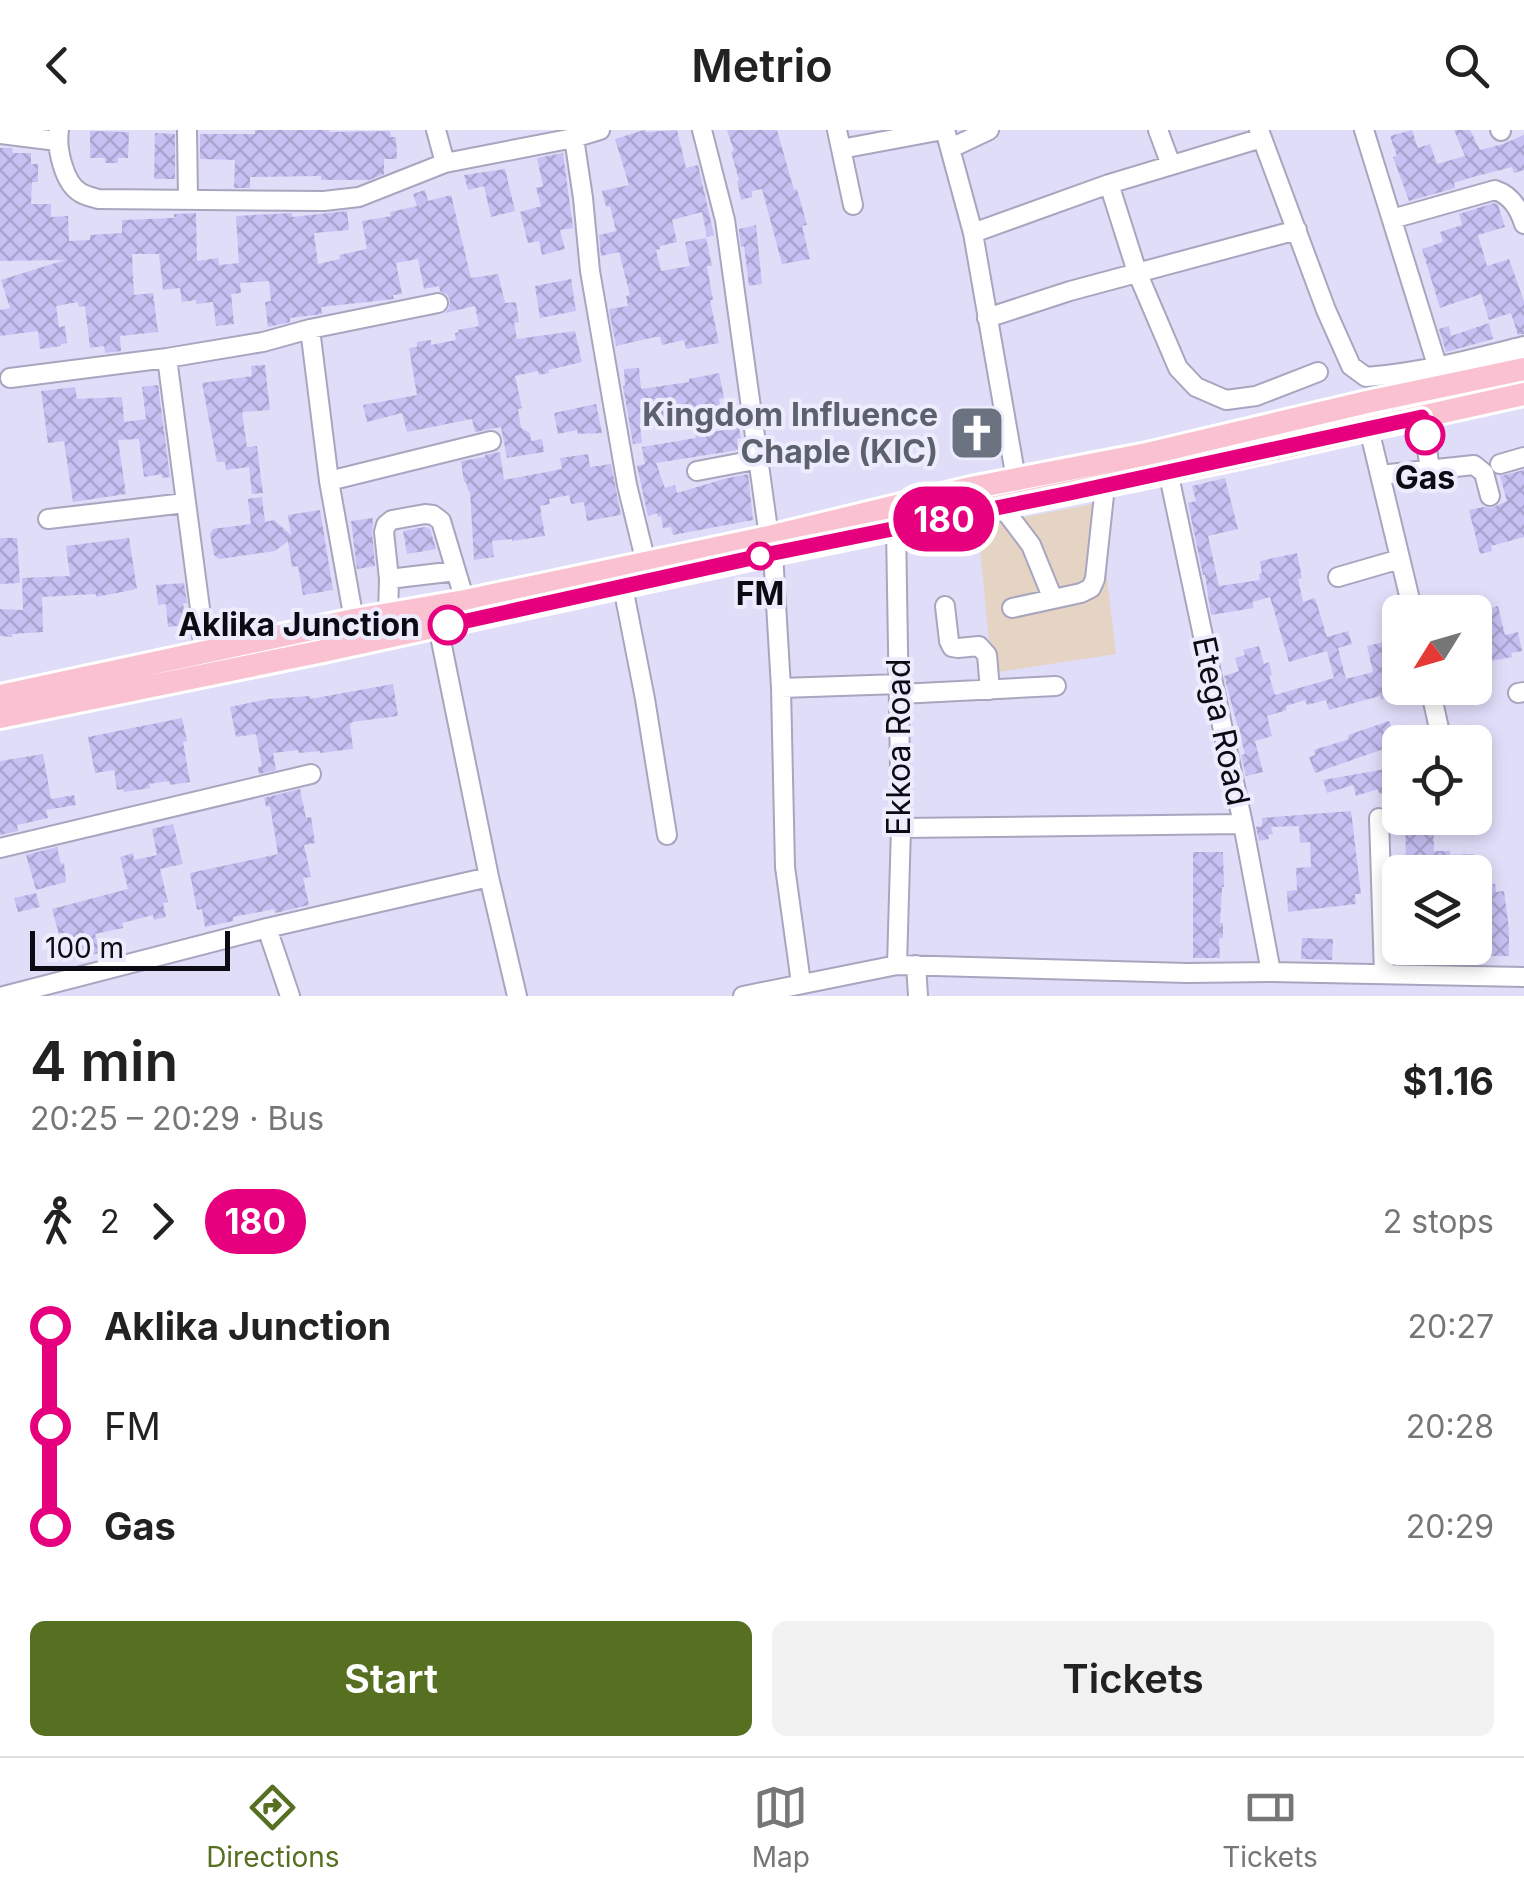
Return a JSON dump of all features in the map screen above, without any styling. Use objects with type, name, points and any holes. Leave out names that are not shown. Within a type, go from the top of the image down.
[{"type":"main road","points":[[0,717],[623,586],[1016,479],[1147,454],[1317,414],[1440,378],[1524,370]]},
{"type":"main road","points":[[0,696],[354,620],[646,563],[896,528],[1002,508],[1524,394]]},
{"type":"main road","points":[[1317,414],[1323,438]]},
{"type":"street","points":[[187,130],[188,198]]},
{"type":"street","points":[[436,130],[445,163]]},
{"type":"street","points":[[0,134],[58,135],[66,174],[77,192],[98,198],[324,201],[359,198],[445,163],[600,130]]},
{"type":"street","points":[[702,130],[724,220],[771,545],[781,688],[786,867],[801,983]]},
{"type":"street","points":[[837,130],[853,205]]},
{"type":"street","points":[[841,149],[989,130]]},
{"type":"street","points":[[1158,130],[1171,166]]},
{"type":"street","points":[[1364,130],[1440,378]]},
{"type":"street","points":[[973,233],[1261,134],[1350,366],[1366,377],[1440,378],[1524,346]]},
{"type":"street","points":[[947,136],[973,233],[1016,479]]},
{"type":"street","points":[[574,138],[590,271],[627,485],[646,563]]},
{"type":"street","points":[[1109,184],[1137,272],[1178,368],[1196,387],[1226,400],[1256,396],[1318,372]]},
{"type":"street","points":[[1392,219],[1495,190],[1507,194],[1524,224]]},
{"type":"street","points":[[987,318],[1137,272],[1297,230]]},
{"type":"street","points":[[10,378],[263,342],[438,303]]},
{"type":"street","points":[[310,330],[329,481],[354,620]]},
{"type":"street","points":[[167,358],[204,652]]},
{"type":"street","points":[[1422,417],[1430,469]]},
{"type":"street","points":[[1369,428],[1409,595]]},
{"type":"street","points":[[329,481],[491,440]]},
{"type":"street","points":[[1500,464],[1524,457]]},
{"type":"street","points":[[698,471],[760,459]]},
{"type":"street","points":[[1380,475],[1474,465],[1484,473],[1490,496]]},
{"type":"street","name":"Etega Road","points":[[1168,471],[1271,972]]},
{"type":"street","points":[[1012,608],[1081,594],[1091,588],[1114,484]]},
{"type":"street","points":[[48,519],[185,502]]},
{"type":"street","points":[[1002,508],[1031,545],[1053,599]]},
{"type":"street","points":[[388,616],[384,532],[392,520],[425,514],[441,521],[465,600]]},
{"type":"street","name":"Ekkoa Road","points":[[896,528],[900,828],[907,965],[918,996]]},
{"type":"street","points":[[1338,577],[1400,559]]},
{"type":"street","points":[[389,579],[456,571]]},
{"type":"street","points":[[623,586],[667,836]]},
{"type":"street","points":[[945,606],[952,647],[980,646],[988,655],[990,690]]},
{"type":"street","points":[[438,626],[488,878],[517,996]]},
{"type":"street","points":[[781,688],[990,690],[1056,686]]},
{"type":"street","points":[[0,848],[311,774]]},
{"type":"street","points":[[1380,818],[1384,974]]},
{"type":"street","points":[[900,828],[1243,824]]},
{"type":"street","points":[[4,996],[267,928],[488,878]]},
{"type":"street","points":[[267,928],[290,996]]},
{"type":"street","points":[[743,996],[907,965],[1524,978]]},
{"type":"street","points":[[1445,996],[1446,975]]},
{"type":"shaded area","points":[[1098,503],[1116,654],[992,673],[978,526]]},
{"type":"building","points":[[255,130],[390,131],[391,137],[396,137],[397,159],[384,159],[384,174],[369,180],[250,177],[250,188],[234,188],[235,160],[200,159],[200,134],[255,134]]},
{"type":"building","points":[[644,130],[677,130],[686,168],[698,165],[714,235],[707,237],[702,212],[672,220],[677,242],[656,250],[661,271],[690,266],[685,242],[706,238],[712,266],[707,266],[710,300],[719,343],[686,349],[684,340],[662,345],[660,337],[655,337],[616,346],[609,309],[628,306],[626,296],[630,295],[619,252],[601,256],[599,235],[616,231],[602,191],[629,185],[615,139]]},
{"type":"building","points":[[727,130],[777,130],[807,225],[802,226],[810,259],[782,264],[762,189],[741,200]]},
{"type":"building","points":[[1412,130],[1418,148],[1430,144],[1437,164],[1465,156],[1454,130],[1470,130],[1480,150],[1524,135],[1524,170],[1514,173],[1512,167],[1469,178],[1454,183],[1455,188],[1409,201],[1393,157],[1397,156],[1390,136]]},
{"type":"building","points":[[90,131],[129,132],[128,158],[105,163],[105,158],[90,158]]},
{"type":"building","points":[[155,133],[175,134],[175,179],[154,179]]},
{"type":"building","points":[[0,148],[31,153],[31,164],[38,164],[38,182],[32,182],[31,204],[51,204],[51,217],[68,216],[69,241],[122,233],[122,220],[196,213],[197,261],[218,258],[219,265],[239,263],[236,216],[292,213],[292,217],[347,211],[349,230],[314,233],[318,264],[367,249],[362,221],[417,206],[413,194],[425,190],[428,201],[451,195],[471,278],[498,274],[505,303],[516,302],[517,339],[575,331],[582,362],[548,370],[549,373],[515,376],[522,408],[518,409],[521,428],[530,433],[531,441],[542,439],[544,452],[507,458],[501,427],[475,432],[472,419],[407,432],[402,413],[367,422],[363,405],[417,395],[409,348],[417,347],[417,342],[431,340],[431,345],[456,340],[458,330],[479,326],[475,306],[445,313],[450,300],[447,294],[439,286],[424,289],[418,259],[396,263],[402,294],[393,295],[394,299],[321,307],[322,314],[290,318],[290,322],[268,327],[265,302],[271,301],[269,281],[240,283],[241,293],[231,294],[234,324],[216,326],[213,302],[182,302],[180,288],[163,290],[159,254],[132,254],[134,295],[153,293],[158,332],[120,336],[121,351],[105,353],[104,346],[90,348],[85,306],[79,307],[78,302],[56,306],[59,327],[65,326],[67,343],[61,346],[40,349],[38,331],[0,336],[0,310],[10,308],[1,280],[65,260],[0,261]]},
{"type":"building","points":[[563,153],[573,228],[560,230],[565,249],[542,255],[539,241],[528,243],[520,212],[541,206],[536,188],[543,186],[537,158]]},
{"type":"building","points":[[505,169],[515,211],[491,217],[484,186],[468,190],[464,175]]},
{"type":"building","points":[[1494,203],[1505,227],[1478,235],[1487,266],[1509,259],[1524,301],[1524,334],[1518,335],[1511,313],[1489,320],[1481,294],[1440,308],[1422,249],[1443,242],[1440,232],[1462,225],[1459,214]]},
{"type":"building","points":[[756,225],[762,284],[749,286],[739,229]]},
{"type":"building","points":[[571,279],[576,311],[540,318],[535,286]]},
{"type":"building","points":[[1489,323],[1493,339],[1446,352],[1439,329],[1449,326],[1451,336]]},
{"type":"building","points":[[265,365],[270,410],[242,412],[247,447],[257,446],[263,493],[252,494],[249,467],[226,470],[225,462],[217,462],[202,383],[252,376],[251,366]]},
{"type":"building","points":[[639,368],[641,389],[719,373],[724,398],[719,399],[721,408],[707,411],[711,432],[739,428],[738,450],[656,463],[665,488],[675,485],[677,493],[748,474],[753,520],[673,535],[671,527],[663,528],[661,516],[648,516],[637,466],[645,464],[642,447],[696,438],[693,418],[640,425],[642,443],[633,444],[623,386],[624,369]]},
{"type":"building","points":[[158,385],[170,477],[144,477],[139,439],[118,440],[126,494],[73,502],[64,441],[48,443],[41,391],[75,387],[77,399],[122,397],[124,422],[146,419],[142,387]]},
{"type":"building","points":[[596,404],[602,433],[578,434],[577,430],[558,434],[554,413]]},
{"type":"building","points":[[500,452],[504,480],[562,469],[560,458],[588,454],[590,467],[611,464],[621,515],[587,521],[584,502],[571,504],[569,495],[549,499],[550,504],[540,506],[545,536],[492,541],[494,557],[474,560],[470,491],[464,482],[461,461]]},
{"type":"building","points":[[1524,470],[1524,537],[1491,546],[1492,551],[1480,554],[1469,510],[1492,508],[1507,501],[1500,476]]},
{"type":"building","points":[[1225,478],[1238,529],[1208,536],[1219,586],[1260,580],[1260,561],[1297,553],[1303,602],[1315,598],[1327,637],[1348,631],[1352,644],[1338,648],[1346,679],[1373,672],[1367,646],[1382,642],[1382,700],[1380,696],[1329,710],[1326,700],[1307,705],[1305,700],[1267,716],[1272,736],[1255,741],[1263,772],[1246,776],[1241,755],[1245,754],[1224,676],[1239,671],[1235,658],[1245,655],[1243,650],[1259,646],[1264,664],[1269,662],[1275,695],[1334,678],[1327,651],[1289,662],[1270,597],[1252,602],[1254,608],[1211,615],[1188,503],[1196,501],[1192,486]]},
{"type":"building","points":[[262,497],[265,522],[274,520],[291,535],[288,515],[320,510],[333,590],[303,595],[298,566],[292,567],[288,541],[275,551],[219,559],[214,555],[210,534],[213,529],[251,524],[248,499]]},
{"type":"building","points":[[373,518],[375,566],[357,569],[351,521]]},
{"type":"building","points":[[430,529],[436,549],[407,554],[403,531]]},
{"type":"building","points":[[0,538],[17,538],[20,583],[0,584]]},
{"type":"building","points":[[129,538],[137,589],[96,597],[42,597],[43,632],[0,636],[0,609],[23,610],[22,578],[70,576],[66,546]]},
{"type":"building","points":[[184,583],[186,625],[168,627],[166,604],[158,605],[156,585]]},
{"type":"building","points":[[1498,606],[1505,635],[1518,632],[1522,651],[1511,653],[1512,657],[1492,661],[1492,608]]},
{"type":"building","points":[[393,684],[398,716],[352,722],[353,749],[273,753],[276,770],[259,774],[258,767],[262,766],[256,734],[236,737],[230,707],[268,699],[310,699]]},
{"type":"building","points":[[182,718],[190,782],[149,784],[150,788],[124,792],[117,790],[114,770],[95,773],[88,737]]},
{"type":"building","points":[[1389,721],[1391,725],[1382,725],[1382,750],[1315,773],[1309,757],[1315,755],[1314,750],[1349,739],[1348,735]]},
{"type":"building","points":[[43,754],[51,799],[74,795],[76,805],[46,810],[48,818],[17,825],[18,831],[0,835],[0,761]]},
{"type":"building","points":[[1382,770],[1382,794],[1378,789],[1356,796],[1353,785],[1327,793],[1323,780]]},
{"type":"building","points":[[300,789],[306,818],[311,817],[315,843],[304,845],[311,877],[303,878],[309,905],[233,917],[233,921],[205,927],[202,909],[197,910],[190,873],[278,854],[270,806],[266,807],[264,798]]},
{"type":"building","points":[[1351,811],[1361,894],[1355,894],[1356,904],[1288,912],[1287,891],[1297,890],[1296,868],[1311,867],[1310,842],[1300,843],[1299,826],[1271,827],[1273,834],[1268,835],[1269,839],[1259,841],[1256,827],[1262,826],[1262,818]]},
{"type":"building","points":[[173,824],[183,864],[160,869],[168,902],[163,903],[166,917],[154,920],[153,915],[122,923],[123,928],[95,934],[100,953],[72,959],[52,909],[128,889],[120,857],[133,853],[134,860],[157,855],[152,829]]},
{"type":"building","points":[[1405,835],[1434,835],[1434,851],[1450,851],[1450,855],[1406,855]]},
{"type":"building","points":[[57,847],[66,882],[36,890],[26,855]]},
{"type":"building","points":[[1193,852],[1223,852],[1220,958],[1193,958]]},
{"type":"building","points":[[1492,884],[1496,892],[1504,891],[1509,956],[1492,956]]},
{"type":"building","points":[[36,893],[40,907],[18,912],[14,898]]},
{"type":"building","points":[[1302,938],[1333,939],[1332,960],[1301,959]]},
{"type":"bus line","name":"180","points":[[448,625],[1422,417],[1425,435]]},
{"type":"place","name":"Kingdom Influence Chaple (KIC)","points":[[977,433]]},
{"type":"place","name":"Gas","points":[[1425,435]]},
{"type":"place","name":"FM","points":[[760,556]]},
{"type":"place","name":"Aklika Junction","points":[[448,625]]}]
